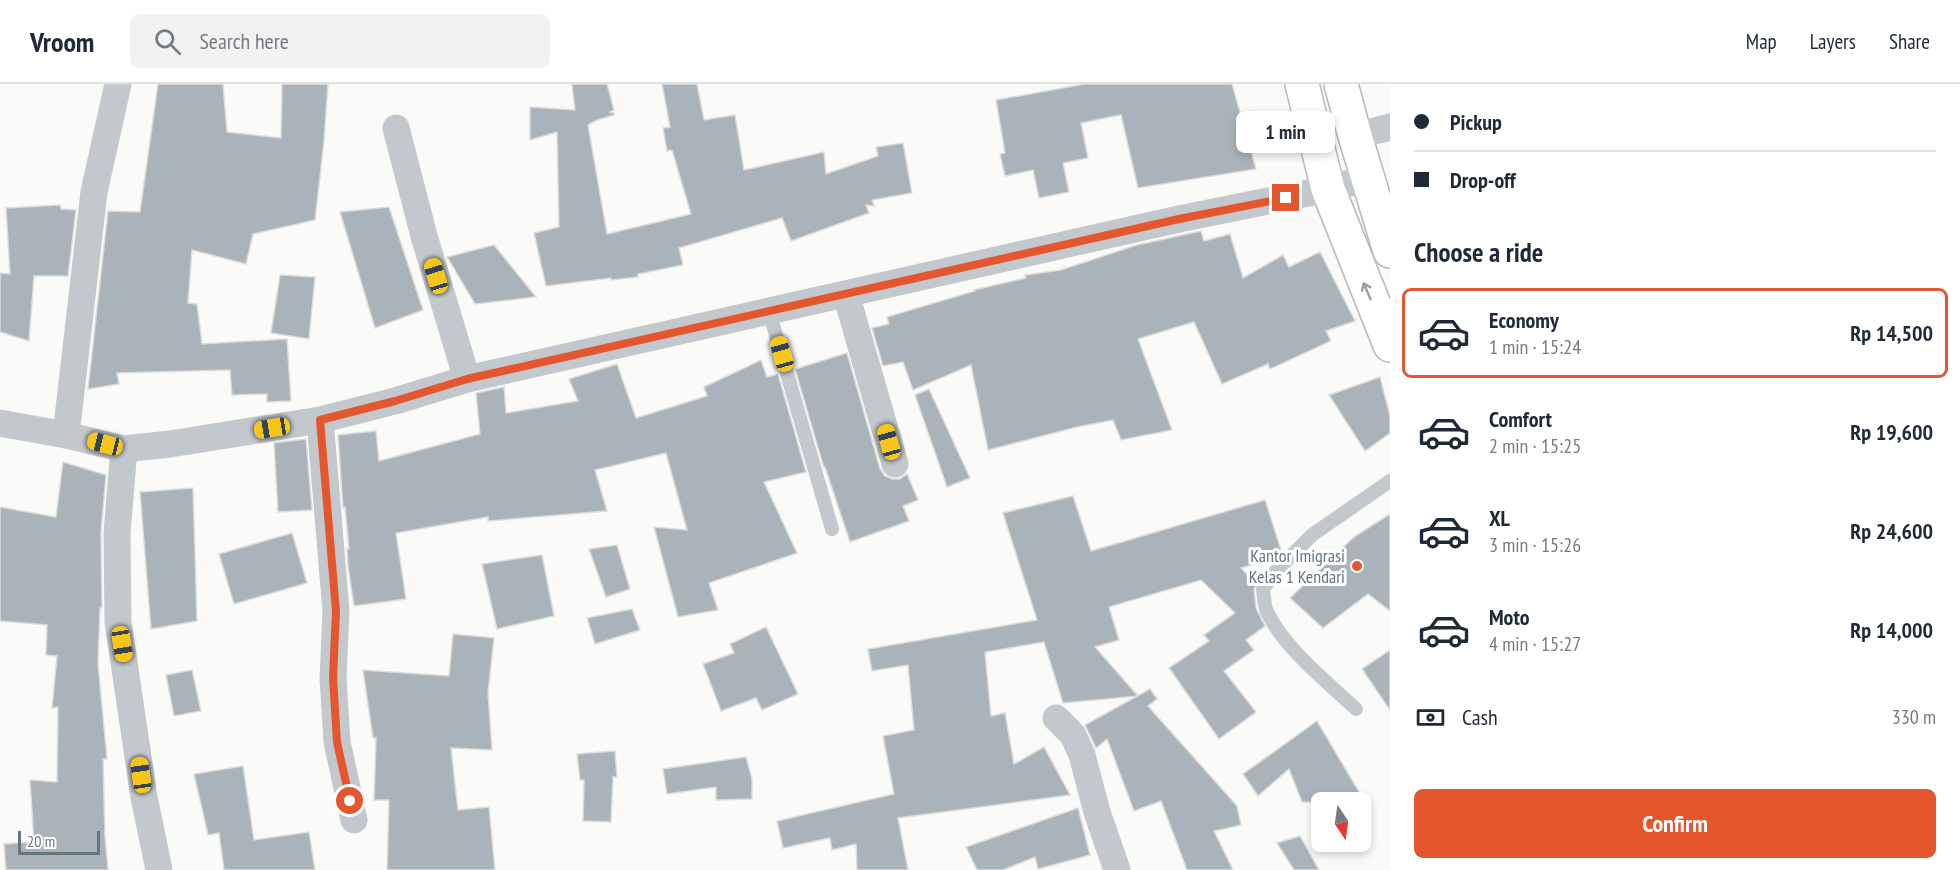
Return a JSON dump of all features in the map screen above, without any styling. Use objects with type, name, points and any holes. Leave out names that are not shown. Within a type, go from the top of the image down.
[{"type":"highway","points":[[1302,84],[1328,189],[1390,345]]},
{"type":"highway","points":[[1341,84],[1390,251]]},
{"type":"street","points":[[66,435],[94,192],[118,84]]},
{"type":"street","points":[[1355,136],[1390,127]]},
{"type":"street","points":[[396,128],[424,236],[467,379]]},
{"type":"street","points":[[0,423],[124,449],[320,420],[395,401],[467,379],[1179,219],[1328,189],[1368,178]]},
{"type":"street","points":[[846,294],[895,464]]},
{"type":"street","points":[[320,420],[336,611],[333,678],[337,742],[354,820]]},
{"type":"street","points":[[124,449],[117,533],[118,622],[144,797],[159,870]]},
{"type":"street","points":[[1056,718],[1072,735],[1082,755],[1117,870]]},
{"type":"lane","points":[[769,311],[832,529]]},
{"type":"lane","points":[[1356,709],[1306,662],[1283,636],[1266,610],[1263,589],[1276,571],[1312,535],[1390,481]]},
{"type":"building","points":[[158,84],[223,84],[227,132],[281,138],[282,84],[328,84],[315,220],[253,234],[246,264],[192,250],[188,303],[197,304],[202,344],[287,339],[291,401],[267,402],[267,394],[232,395],[230,370],[117,373],[119,384],[88,389],[108,211],[140,212]]},
{"type":"building","points":[[572,84],[607,84],[614,110],[610,112],[614,115],[588,125],[607,234],[691,214],[672,150],[667,151],[663,128],[670,127],[662,84],[697,84],[704,120],[735,115],[744,170],[824,152],[826,174],[878,156],[876,147],[903,143],[912,193],[872,200],[874,206],[866,205],[869,213],[791,241],[782,218],[679,248],[683,265],[638,274],[638,277],[546,286],[534,233],[559,227],[557,132],[530,140],[530,107],[575,110]]},
{"type":"building","points":[[1085,84],[1232,84],[1256,169],[1138,188],[1121,115],[1081,123],[1088,158],[1063,163],[1069,192],[1039,198],[1033,170],[1005,176],[1000,154],[1005,153],[996,100]]},
{"type":"building","points":[[60,205],[61,209],[76,210],[68,276],[34,276],[29,341],[0,332],[0,273],[10,274],[6,208]]},
{"type":"building","points":[[389,207],[423,310],[375,328],[340,212]]},
{"type":"building","points":[[1201,231],[1204,241],[1230,234],[1243,278],[1283,255],[1289,267],[1320,252],[1355,321],[1326,331],[1331,341],[1270,369],[1268,364],[1222,384],[1194,322],[1138,339],[1172,430],[1121,440],[1113,420],[988,450],[971,365],[913,390],[903,362],[883,366],[872,328],[889,324],[887,317],[974,290],[1026,278],[1025,275],[1061,270],[1137,245]]},
{"type":"building","points":[[494,245],[536,297],[475,304],[447,257]]},
{"type":"building","points":[[280,275],[315,277],[309,339],[271,333]]},
{"type":"building","points":[[847,353],[880,469],[885,476],[892,479],[900,479],[907,474],[918,500],[903,506],[909,521],[850,542],[824,468],[795,369]]},
{"type":"building","points":[[761,360],[767,377],[778,374],[806,472],[764,482],[797,553],[709,583],[718,610],[678,617],[654,527],[687,530],[666,453],[595,470],[607,511],[488,521],[488,517],[396,533],[406,599],[354,606],[348,566],[347,549],[349,549],[345,507],[343,508],[338,435],[376,431],[379,461],[480,434],[476,393],[504,387],[506,413],[578,401],[569,379],[617,364],[636,418],[707,396],[704,387]]},
{"type":"building","points":[[1380,377],[1390,416],[1390,433],[1365,451],[1329,395]]},
{"type":"building","points":[[929,389],[970,478],[947,487],[915,395]]},
{"type":"building","points":[[306,439],[312,510],[278,512],[274,443]]},
{"type":"building","points":[[63,462],[106,475],[101,532],[102,608],[100,608],[98,664],[107,759],[103,759],[108,870],[6,870],[4,844],[34,842],[30,780],[57,782],[58,707],[52,708],[57,656],[46,655],[47,625],[0,621],[0,507],[56,517]]},
{"type":"building","points":[[193,488],[197,621],[151,629],[140,492]]},
{"type":"building","points":[[1073,496],[1091,551],[1265,500],[1282,553],[1276,558],[1241,568],[1256,584],[1254,590],[1256,608],[1265,626],[1246,640],[1254,650],[1224,671],[1256,712],[1219,739],[1169,668],[1209,641],[1204,635],[1235,613],[1201,580],[1109,607],[1119,640],[1095,647],[1138,696],[1063,703],[1044,642],[985,652],[991,716],[1005,713],[1014,764],[1044,747],[1070,795],[898,818],[908,870],[857,870],[856,844],[832,850],[830,838],[783,848],[777,821],[894,794],[883,736],[914,730],[908,665],[872,671],[868,649],[1037,620],[1003,513]]},
{"type":"building","name":"Kantor Imigrasi Kelas 1 Kendari","points":[[1390,514],[1390,611],[1368,594],[1323,628],[1290,598],[1354,537]]},
{"type":"building","points":[[292,533],[307,583],[234,604],[219,554]]},
{"type":"building","points":[[617,545],[630,589],[606,597],[589,549]]},
{"type":"building","points":[[542,555],[554,616],[497,629],[482,564]]},
{"type":"building","points":[[632,609],[640,630],[595,644],[587,618]]},
{"type":"building","points":[[766,627],[798,694],[762,710],[756,698],[721,711],[703,664],[734,653],[730,644]]},
{"type":"building","points":[[453,634],[494,638],[488,693],[492,750],[451,748],[458,810],[489,807],[495,870],[387,870],[389,800],[374,800],[376,738],[373,738],[363,670],[449,676]]},
{"type":"building","points":[[1390,650],[1390,710],[1362,669]]},
{"type":"building","points":[[192,670],[201,711],[174,716],[166,675]]},
{"type":"building","points":[[1150,689],[1157,699],[1148,706],[1237,806],[1241,825],[1214,831],[1233,870],[1187,870],[1161,801],[1134,811],[1107,739],[1096,748],[1085,725]]},
{"type":"building","points":[[1317,721],[1359,792],[1311,792],[1311,802],[1302,802],[1289,769],[1258,796],[1243,774]]},
{"type":"building","points":[[615,751],[617,777],[613,777],[611,822],[583,821],[584,780],[580,780],[577,754]]},
{"type":"building","points":[[746,757],[752,779],[752,799],[716,800],[716,787],[667,794],[663,769]]},
{"type":"building","points":[[243,766],[254,840],[309,832],[315,870],[224,870],[219,833],[208,835],[194,774]]},
{"type":"building","points":[[1078,808],[1090,855],[1038,869],[1035,857],[1003,870],[977,870],[966,847]]},
{"type":"building","points":[[1300,836],[1319,870],[1294,870],[1277,843]]},
{"type":"place","name":"Kantor Imigrasi Kelas 1 Kendari","points":[[1357,566]]},
{"type":"route","points":[[350,801],[337,742],[333,678],[336,611],[320,420],[395,401],[467,379],[1179,219],[1286,198]]}]
